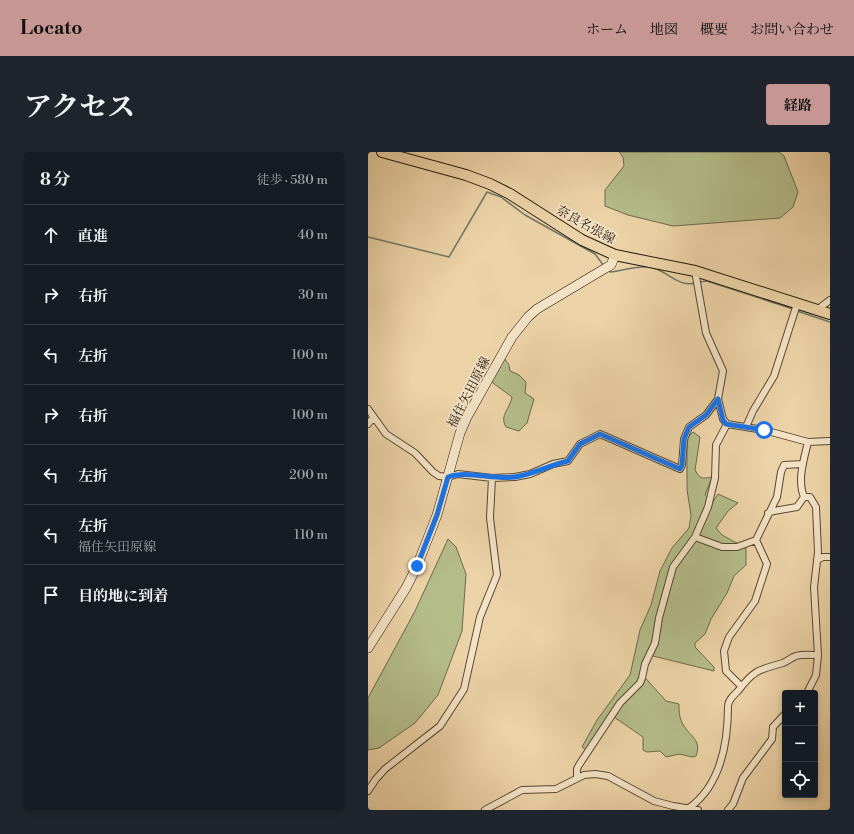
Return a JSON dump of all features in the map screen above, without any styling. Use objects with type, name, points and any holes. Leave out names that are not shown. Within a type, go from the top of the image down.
[{"type":"main road","name":"奈良名張線","points":[[382,152],[394,154],[466,175],[490,184],[510,194],[582,240],[615,255],[695,271],[830,314]]},
{"type":"main road","name":"福住矢田原線","points":[[368,648],[406,588],[417,566],[437,515],[460,433],[467,417],[512,337],[520,326],[537,309],[606,268],[611,264],[615,255]]},
{"type":"street","points":[[695,271],[706,333],[723,371],[718,399],[723,420],[726,424],[764,430],[808,442],[830,441]]},
{"type":"street","points":[[817,310],[830,300]]},
{"type":"street","points":[[746,427],[753,411],[774,376],[797,304]]},
{"type":"street","points":[[368,409],[386,434],[416,453],[433,472],[439,476],[448,477],[458,474],[492,478],[515,477],[530,474],[553,464],[568,461],[580,444],[600,434],[680,469],[682,465],[684,439],[689,427],[706,415],[718,399]]},
{"type":"street","points":[[368,424],[374,418]]},
{"type":"street","points":[[577,778],[576,769],[620,703],[640,684],[645,664],[654,643],[659,618],[673,567],[695,537],[708,507],[716,478],[716,445],[726,424]]},
{"type":"street","points":[[804,497],[801,489],[803,464],[808,442]]},
{"type":"street","points":[[695,537],[722,547],[737,547],[756,540],[777,497],[781,472],[784,465],[803,464]]},
{"type":"street","points":[[368,791],[384,769],[440,726],[464,689],[480,617],[497,575],[490,518],[492,478]]},
{"type":"street","points":[[768,513],[797,508],[804,497]]},
{"type":"street","points":[[804,497],[810,497],[816,507],[817,560],[814,587],[818,655],[816,675],[808,690]]},
{"type":"street","points":[[742,686],[726,671],[724,651],[729,637],[755,602],[767,564],[756,540]]},
{"type":"street","points":[[817,560],[823,557],[830,557]]},
{"type":"street","points":[[689,808],[697,802],[708,789],[716,775],[727,730],[728,706],[730,700],[753,673],[797,656],[818,655]]},
{"type":"street","points":[[728,810],[733,804],[743,778],[772,739],[773,727],[782,717]]},
{"type":"street","points":[[484,810],[522,790],[556,789],[584,775],[608,776],[654,801],[698,810]]},
{"type":"green space","points":[[619,152],[779,152],[784,156],[798,192],[793,207],[780,218],[673,226],[628,215],[605,206],[605,190],[624,166],[623,157]]},
{"type":"green space","points":[[504,358],[509,365],[510,371],[519,375],[526,382],[525,393],[534,399],[527,423],[519,431],[506,427],[504,423],[504,415],[512,397],[493,383],[492,380]]},
{"type":"green space","points":[[693,432],[700,437],[695,470],[702,478],[712,477],[705,495],[713,502],[718,494],[738,503],[728,511],[716,528],[722,535],[746,548],[746,565],[734,576],[727,593],[711,619],[705,634],[695,643],[695,647],[714,667],[714,671],[649,655],[641,673],[666,701],[679,704],[681,721],[698,746],[696,756],[692,757],[679,754],[666,757],[660,751],[647,752],[643,750],[643,737],[611,715],[586,750],[582,747],[597,720],[630,675],[640,630],[651,605],[660,571],[672,548],[689,528],[691,515],[687,490],[687,450],[688,437]]},
{"type":"green space","points":[[448,539],[456,547],[466,574],[462,631],[438,695],[415,723],[379,748],[368,750],[368,698],[415,611]]},
{"type":"waterway","points":[[368,237],[449,257],[487,192],[501,197],[525,215],[595,254],[604,266]]},
{"type":"waterway","points":[[608,270],[610,272],[650,267],[662,271],[678,281],[690,284],[696,283]]},
{"type":"waterway","points":[[700,282],[707,281],[793,309]]},
{"type":"waterway","points":[[797,311],[830,322]]},
{"type":"route","points":[[417,566],[437,515],[448,477],[458,474],[492,478],[515,477],[530,474],[553,464],[568,461],[580,444],[600,434],[680,469],[682,465],[684,439],[689,427],[695,421],[706,415],[718,399],[723,420],[726,424],[764,430]]}]
